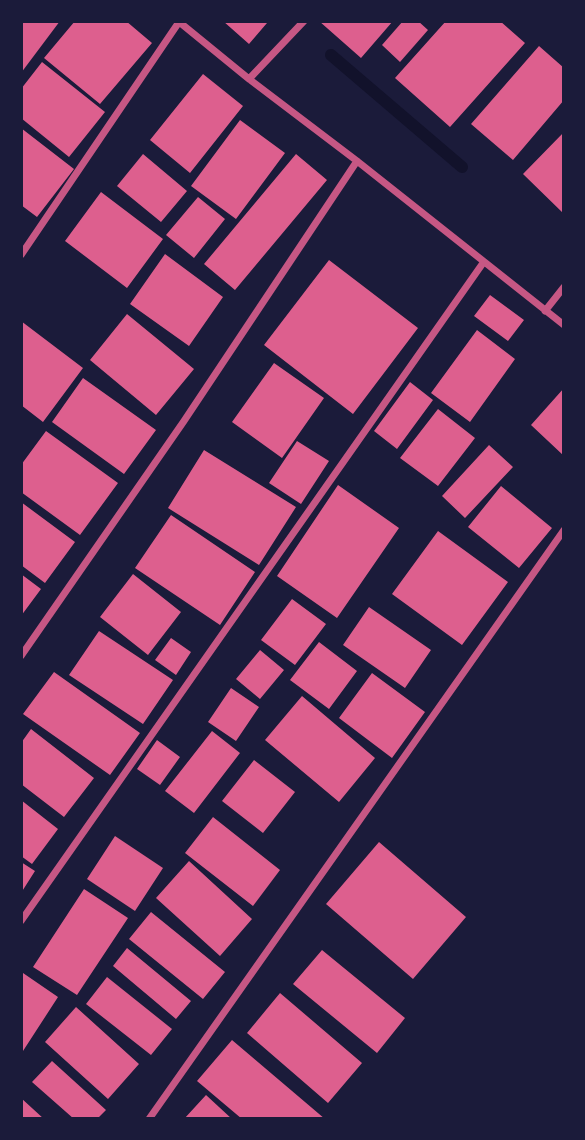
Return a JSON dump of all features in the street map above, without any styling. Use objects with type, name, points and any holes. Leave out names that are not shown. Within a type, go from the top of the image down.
[{"type":"street","points":[[21,255],[179,21],[248,79],[564,325]]},
{"type":"street","points":[[248,79],[304,21]]},
{"type":"street","points":[[21,656],[184,421],[358,162]]},
{"type":"street","points":[[21,921],[483,263]]},
{"type":"street","points":[[545,310],[564,287]]},
{"type":"street","points":[[149,1119],[564,530]]},
{"type":"building","points":[[21,21],[60,21],[21,73]]},
{"type":"building","points":[[75,21],[126,21],[152,43],[100,104],[44,58]]},
{"type":"building","points":[[223,21],[265,21],[267,23],[249,44]]},
{"type":"building","points":[[319,21],[393,21],[361,58]]},
{"type":"building","points":[[403,21],[418,21],[428,30],[400,62],[382,45]]},
{"type":"building","points":[[446,21],[500,21],[525,43],[450,127],[395,78]]},
{"type":"building","points":[[539,46],[564,68],[564,100],[513,160],[471,124]]},
{"type":"building","points":[[42,62],[105,112],[69,157],[21,118],[21,89]]},
{"type":"building","points":[[203,74],[243,106],[190,173],[150,140]]},
{"type":"building","points":[[240,120],[285,153],[236,219],[191,186]]},
{"type":"building","points":[[21,128],[74,169],[37,217],[21,205]]},
{"type":"building","points":[[564,132],[564,214],[523,174]]},
{"type":"building","points":[[143,154],[187,191],[161,222],[117,186]]},
{"type":"building","points":[[296,154],[327,180],[235,290],[204,264]]},
{"type":"building","points":[[101,192],[163,239],[127,288],[65,241]]},
{"type":"building","points":[[198,197],[225,219],[194,258],[166,235]]},
{"type":"building","points":[[165,254],[223,297],[189,346],[130,304]]},
{"type":"building","points":[[329,260],[418,328],[353,414],[264,345]]},
{"type":"building","points":[[490,295],[524,320],[508,341],[474,316]]},
{"type":"building","points":[[127,314],[194,369],[156,415],[90,360]]},
{"type":"building","points":[[21,321],[83,368],[43,422],[21,405]]},
{"type":"building","points":[[477,330],[515,359],[470,422],[431,393]]},
{"type":"building","points":[[274,363],[324,398],[282,458],[232,422]]},
{"type":"building","points":[[83,378],[156,430],[124,474],[52,422]]},
{"type":"building","points":[[410,382],[433,400],[397,449],[374,431]]},
{"type":"building","points":[[564,388],[564,456],[531,425]]},
{"type":"building","points":[[438,409],[475,438],[438,486],[400,458]]},
{"type":"building","points":[[46,431],[118,483],[80,535],[21,492],[21,465]]},
{"type":"building","points":[[297,441],[329,461],[301,504],[269,483]]},
{"type":"building","points":[[489,445],[513,467],[465,518],[442,496]]},
{"type":"building","points":[[204,450],[296,507],[259,565],[168,508]]},
{"type":"building","points":[[338,485],[399,528],[337,618],[277,576]]},
{"type":"building","points":[[501,486],[552,528],[519,568],[468,527]]},
{"type":"building","points":[[21,502],[75,542],[45,583],[21,565]]},
{"type":"building","points":[[171,515],[255,572],[220,625],[135,568]]},
{"type":"building","points":[[438,531],[508,582],[462,645],[392,594]]},
{"type":"building","points":[[21,574],[41,589],[21,616]]},
{"type":"building","points":[[133,574],[181,612],[148,655],[100,617]]},
{"type":"building","points":[[292,599],[326,624],[295,665],[261,640]]},
{"type":"building","points":[[369,607],[431,650],[405,688],[343,645]]},
{"type":"building","points":[[99,631],[173,680],[143,724],[69,675]]},
{"type":"building","points":[[171,638],[191,652],[176,675],[155,660]]},
{"type":"building","points":[[319,642],[357,671],[329,709],[290,680]]},
{"type":"building","points":[[260,650],[284,670],[260,699],[236,679]]},
{"type":"building","points":[[54,672],[140,733],[110,775],[23,714]]},
{"type":"building","points":[[372,673],[425,712],[392,758],[339,718]]},
{"type":"building","points":[[231,688],[259,707],[236,741],[208,722]]},
{"type":"building","points":[[302,696],[375,758],[339,802],[265,740]]},
{"type":"building","points":[[31,729],[94,778],[64,817],[21,784],[21,743]]},
{"type":"building","points":[[212,731],[240,753],[194,813],[165,791]]},
{"type":"building","points":[[157,740],[180,757],[160,785],[137,769]]},
{"type":"building","points":[[254,760],[295,792],[263,833],[222,801]]},
{"type":"building","points":[[21,800],[58,829],[32,864],[21,856]]},
{"type":"building","points":[[213,817],[280,870],[253,906],[185,853]]},
{"type":"building","points":[[115,836],[163,868],[135,911],[87,879]]},
{"type":"building","points":[[379,842],[466,917],[413,979],[326,904]]},
{"type":"building","points":[[189,861],[252,919],[220,956],[156,898]]},
{"type":"building","points":[[21,862],[35,871],[21,893]]},
{"type":"building","points":[[84,889],[128,918],[77,995],[33,967]]},
{"type":"building","points":[[151,912],[225,972],[203,999],[129,939]]},
{"type":"building","points":[[127,948],[191,1001],[176,1019],[113,966]]},
{"type":"building","points":[[322,950],[405,1018],[377,1053],[293,984]]},
{"type":"building","points":[[23,973],[58,997],[23,1051],[21,976]]},
{"type":"building","points":[[107,977],[172,1029],[151,1055],[86,1004]]},
{"type":"building","points":[[280,993],[362,1063],[328,1103],[247,1033]]},
{"type":"building","points":[[76,1007],[139,1064],[108,1099],[45,1042]]},
{"type":"building","points":[[232,1040],[325,1119],[242,1119],[197,1081]]},
{"type":"building","points":[[52,1061],[106,1110],[97,1119],[74,1119],[32,1082]]},
{"type":"building","points":[[206,1095],[232,1119],[184,1119]]},
{"type":"building","points":[[21,1098],[44,1119],[21,1119]]},
{"type":"waterway","points":[[331,55],[462,167]]}]
